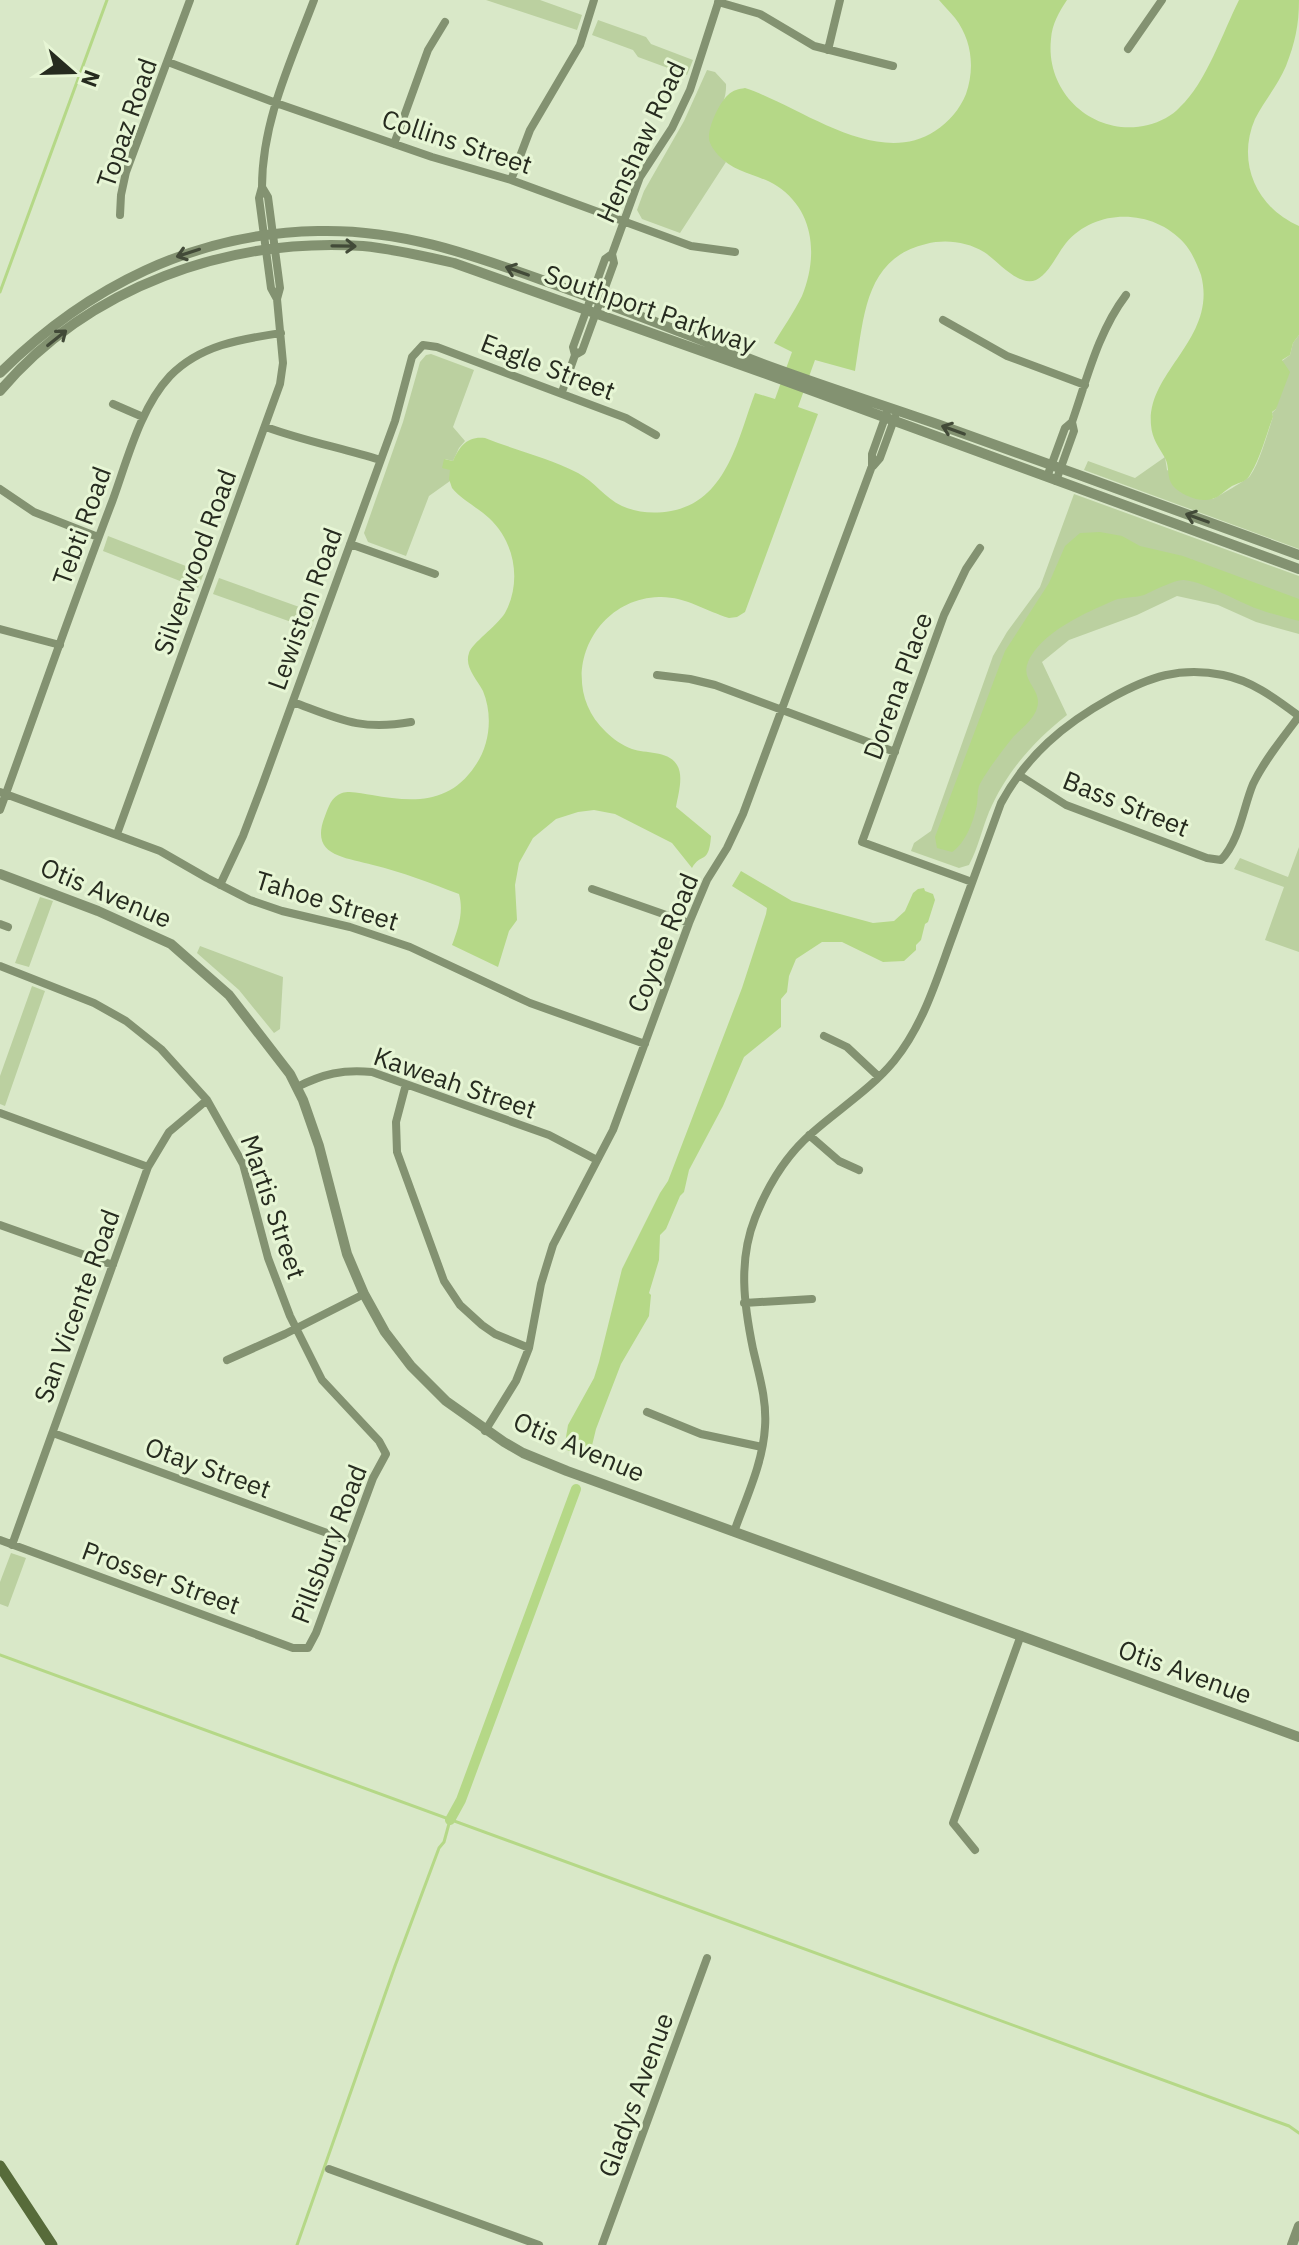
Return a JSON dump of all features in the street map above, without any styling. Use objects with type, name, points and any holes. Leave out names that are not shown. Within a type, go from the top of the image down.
[{"type":"main road","points":[[0,2166],[52,2245]]},
{"type":"street","name":"Topaz Road","points":[[120,215],[126,172],[190,0]]},
{"type":"street","name":"Silverwood Road","points":[[117,834],[280,384],[283,363],[281,333],[277,299],[271,288],[269,235],[259,198],[265,139],[314,0]]},
{"type":"street","points":[[511,180],[530,130],[580,45],[594,0]]},
{"type":"street","points":[[828,50],[840,0]]},
{"type":"street","points":[[1128,49],[1162,0]]},
{"type":"street","points":[[718,1],[760,14],[802,40],[828,50],[893,66]]},
{"type":"street","name":"Henshaw Road","points":[[562,392],[575,355],[573,347],[614,263],[612,254],[640,177],[672,128],[690,90],[718,1]]},
{"type":"street","points":[[394,144],[428,50],[445,22]]},
{"type":"street","name":"Collins Street","points":[[168,62],[276,103],[432,157],[511,180],[691,246],[735,252]]},
{"type":"street","name":"Southport Parkway","points":[[0,373],[59,321],[135,275],[216,244],[317,231],[364,232],[458,250],[595,299],[773,372]]},
{"type":"street","name":"Southport Parkway","points":[[0,391],[30,360],[102,306],[181,268],[270,249],[363,246],[454,263],[590,312],[1056,467],[1299,555]]},
{"type":"street","points":[[1052,479],[1074,431],[1072,422],[1104,330],[1126,295]]},
{"type":"street","points":[[943,320],[1007,356],[1085,385]]},
{"type":"street","name":"Tebti Road","points":[[0,810],[3,793],[143,417],[158,391],[172,374],[199,354],[221,344],[281,333]]},
{"type":"street","name":"Eagle Street","points":[[423,345],[437,347],[562,392],[626,418],[656,435]]},
{"type":"street","name":"Lewiston Road","points":[[220,885],[243,836],[293,702],[395,421],[412,357],[423,345]]},
{"type":"street","points":[[113,404],[143,417]]},
{"type":"street","name":"Southport Parkway","points":[[891,414],[1052,479],[1299,569]]},
{"type":"street","name":"Coyote Road","points":[[485,1431],[516,1381],[529,1348],[541,1284],[553,1245],[613,1130],[689,923],[707,880],[743,814],[872,466],[872,454],[891,414]]},
{"type":"street","points":[[266,427],[305,441],[380,460]]},
{"type":"street","points":[[0,489],[34,512],[98,537]]},
{"type":"street","points":[[350,544],[435,574]]},
{"type":"street","name":"Dorena Place","points":[[972,882],[862,842],[944,615],[980,548]]},
{"type":"street","points":[[0,629],[60,645]]},
{"type":"street","points":[[734,1532],[762,1447],[765,1427],[765,1407],[744,1303],[746,1248],[753,1221],[767,1188],[780,1169],[809,1135],[879,1077],[915,1030],[931,995],[1001,803],[1019,775],[1045,744],[1082,714],[1147,679],[1170,673],[1208,672],[1242,680],[1268,693],[1299,716]]},
{"type":"street","points":[[657,675],[715,685],[895,752]]},
{"type":"street","points":[[293,702],[342,720],[369,726],[411,722]]},
{"type":"street","name":"Bass Street","points":[[1019,775],[1066,805],[1207,858],[1221,860],[1231,847],[1261,769],[1299,716]]},
{"type":"street","name":"Tahoe Street","points":[[3,793],[160,851],[250,900],[410,947],[530,1003],[645,1044]]},
{"type":"street","name":"Otis Avenue","points":[[0,874],[98,911],[171,944],[229,995],[297,1087],[319,1146],[347,1254],[385,1332],[411,1366],[446,1401],[485,1431],[523,1453],[567,1471],[1299,1737]]},
{"type":"street","points":[[592,889],[689,923]]},
{"type":"street","name":"Martis Street","points":[[0,966],[94,1003],[126,1021],[161,1049],[207,1100],[243,1164],[268,1258],[290,1316],[322,1380],[379,1441],[386,1454]]},
{"type":"street","points":[[824,1036],[847,1047],[879,1077]]},
{"type":"street","name":"Kaweah Street","points":[[297,1087],[321,1076],[349,1070],[372,1072],[549,1135],[597,1160]]},
{"type":"street","points":[[406,1084],[396,1122],[397,1152],[444,1281],[460,1305],[482,1325],[529,1348]]},
{"type":"street","name":"San Vicente Road","points":[[12,1545],[148,1167],[169,1132],[207,1100]]},
{"type":"street","points":[[0,1113],[148,1167]]},
{"type":"street","points":[[809,1135],[839,1161],[859,1170]]},
{"type":"street","points":[[0,1225],[113,1265]]},
{"type":"street","points":[[227,1360],[364,1294]]},
{"type":"street","points":[[744,1303],[812,1299]]},
{"type":"street","points":[[647,1412],[701,1434],[762,1447]]},
{"type":"street","name":"Otay Street","points":[[53,1433],[349,1541]]},
{"type":"street","name":"Pillsbury Road","points":[[308,1648],[373,1478],[386,1454]]},
{"type":"street","name":"Prosser Street","points":[[0,1540],[293,1648],[308,1648]]},
{"type":"street","points":[[975,1850],[953,1823],[1021,1635]]},
{"type":"street","name":"Gladys Avenue","points":[[602,2245],[707,1958]]},
{"type":"street","points":[[329,2169],[539,2245]]},
{"type":"street","points":[[1292,2245],[1299,2226]]},
{"type":"shaded area","points":[[486,0],[540,0],[582,15],[577,30]]},
{"type":"shaded area","points":[[939,0],[1067,0],[1056,18],[1052,34],[1051,59],[1056,77],[1077,108],[1110,125],[1128,127],[1161,120],[1189,97],[1206,71],[1239,0],[1299,0],[1297,26],[1289,58],[1255,119],[1248,152],[1249,167],[1262,196],[1284,218],[1299,226],[1299,335],[1290,355],[1282,360],[1290,372],[1276,409],[1272,412],[1273,417],[1255,466],[1245,480],[1215,498],[1202,500],[1191,497],[1171,483],[1166,461],[1153,435],[1152,406],[1159,388],[1191,337],[1200,318],[1204,298],[1201,275],[1194,258],[1172,232],[1157,224],[1125,217],[1093,223],[1078,231],[1066,243],[1041,277],[1029,281],[1015,277],[984,252],[963,244],[934,242],[906,251],[890,262],[871,293],[855,371],[815,360],[798,407],[818,414],[745,612],[729,618],[668,597],[635,601],[614,612],[598,628],[588,647],[582,669],[583,691],[591,712],[606,732],[621,744],[673,760],[679,769],[680,780],[676,807],[711,836],[706,855],[692,868],[672,843],[615,814],[594,810],[556,819],[533,838],[519,863],[515,885],[517,920],[509,931],[498,967],[452,945],[461,914],[459,894],[405,874],[341,857],[326,847],[321,829],[329,805],[338,795],[353,792],[415,799],[442,794],[465,779],[484,749],[488,710],[468,658],[475,644],[505,613],[513,588],[513,563],[498,528],[452,488],[450,470],[442,468],[444,459],[453,461],[465,443],[485,438],[578,473],[616,503],[634,510],[652,513],[671,511],[690,505],[705,495],[728,465],[755,393],[775,399],[792,352],[774,343],[802,296],[811,251],[806,222],[790,196],[770,182],[731,166],[718,155],[709,134],[715,116],[728,95],[745,88],[864,139],[889,143],[912,141],[935,131],[954,115],[964,100],[971,64],[961,27]]},
{"type":"shaded area","points":[[598,20],[646,37],[651,44],[693,60],[687,75],[638,57],[633,50],[592,35]]},
{"type":"shaded area","points":[[707,70],[715,72],[726,84],[722,105],[713,122],[711,139],[726,162],[680,233],[642,219],[637,210]]},
{"type":"shaded area","points":[[1299,335],[1299,549],[1084,470],[1088,461],[1135,478],[1165,457],[1167,470],[1213,499],[1238,484],[1250,476],[1260,456],[1272,413],[1276,409],[1282,361],[1290,355]]},
{"type":"shaded area","points":[[431,354],[474,370],[453,427],[465,441],[453,461],[445,459],[451,470],[450,481],[429,496],[406,556],[368,542],[364,533],[403,422],[420,362]]},
{"type":"shaded area","points":[[1074,494],[1299,576],[1299,634],[1256,622],[1218,605],[1177,596],[1137,615],[1069,640],[1042,662],[1067,715],[1032,747],[1012,771],[989,812],[969,865],[959,868],[911,851],[914,843],[931,831],[993,656],[1040,587]]},
{"type":"shaded area","points":[[1100,532],[1183,556],[1299,599],[1299,621],[1249,606],[1202,585],[1180,580],[1144,595],[1115,600],[1065,625],[1043,641],[1028,662],[1027,675],[1037,696],[1037,708],[1031,720],[995,760],[978,788],[974,817],[965,837],[952,852],[937,848],[935,837],[1005,651],[1049,583],[1065,546],[1080,533]]},
{"type":"shaded area","points":[[108,536],[204,573],[198,588],[103,551]]},
{"type":"shaded area","points":[[219,578],[316,613],[311,629],[213,594]]},
{"type":"shaded area","points":[[1299,847],[1299,952],[1265,940],[1284,887],[1234,869],[1240,858],[1288,877]]},
{"type":"shaded area","points":[[741,871],[792,901],[873,923],[894,921],[905,911],[918,889],[924,888],[933,894],[935,900],[916,950],[904,961],[883,962],[842,942],[822,942],[796,959],[787,992],[781,999],[781,1027],[744,1057],[723,1106],[689,1170],[684,1192],[660,1235],[659,1260],[649,1293],[649,1316],[621,1364],[596,1429],[589,1458],[564,1449],[568,1425],[594,1378],[622,1269],[668,1181],[742,988],[766,914],[767,908],[732,886]]},
{"type":"shaded area","points":[[40,897],[53,901],[29,967],[15,963]]},
{"type":"shaded area","points":[[200,946],[283,977],[280,1029],[274,1033],[239,990],[197,953]]},
{"type":"shaded area","points":[[32,986],[45,991],[5,1106],[0,1104],[0,1076]]},
{"type":"shaded area","points":[[11,1553],[26,1558],[8,1607],[0,1604],[0,1582]]},
{"type":"waterway","points":[[0,292],[107,0]]},
{"type":"waterway","points":[[450,1820],[461,1800],[576,1489]]},
{"type":"waterway","points":[[0,1655],[1289,2126],[1299,2133]]},
{"type":"waterway","points":[[297,2245],[450,1820]]}]
